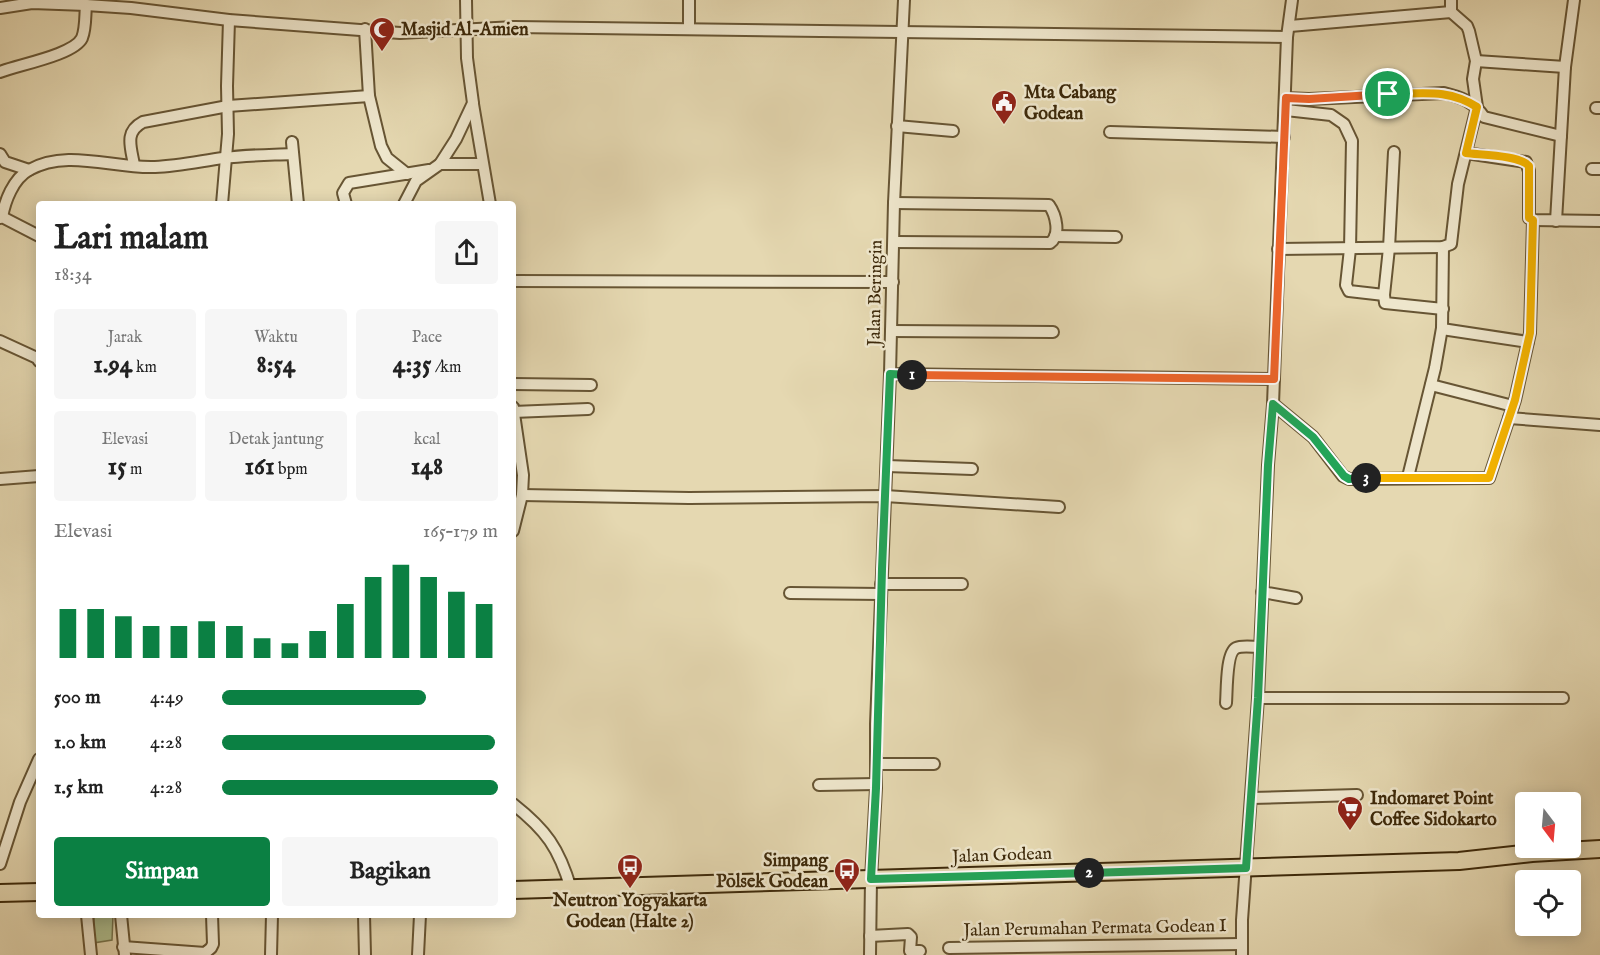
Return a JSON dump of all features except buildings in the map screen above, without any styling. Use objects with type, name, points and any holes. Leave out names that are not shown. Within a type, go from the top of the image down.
[{"type":"main road","name":"Jalan Godean","points":[[516,890],[1459,861],[1600,849]]},
{"type":"main road","points":[[3,893],[36,892]]},
{"type":"street","points":[[466,0],[467,58],[489,201]]},
{"type":"street","points":[[689,0],[689,29]]},
{"type":"street","name":"Jalan Beringin","points":[[870,955],[894,203],[904,0]]},
{"type":"street","points":[[1242,950],[1258,698],[1268,465],[1273,404],[1278,249],[1292,0]]},
{"type":"street","points":[[1556,221],[1565,67],[1574,0]]},
{"type":"street","points":[[0,8],[32,3],[132,4],[229,20],[400,33],[514,27],[904,33],[1289,32],[1451,6],[1467,26],[1476,61],[1473,78],[1477,107],[1458,184],[1453,240],[1448,246],[1443,247],[1278,249]]},
{"type":"street","points":[[0,72],[33,63],[77,44],[83,34],[86,5]]},
{"type":"street","points":[[222,201],[227,157],[229,20]]},
{"type":"street","points":[[365,29],[369,96],[381,147],[387,158],[407,174]]},
{"type":"street","points":[[1476,61],[1565,67]]},
{"type":"street","points":[[1286,98],[1444,93],[1464,99],[1477,107],[1484,117],[1561,136]]},
{"type":"street","points":[[134,165],[130,133],[134,127],[143,123],[228,106],[369,96]]},
{"type":"street","points":[[406,201],[416,181],[435,167],[456,139],[473,103]]},
{"type":"street","points":[[1286,110],[1331,115],[1344,124],[1352,141],[1347,289],[1384,295]]},
{"type":"street","points":[[897,126],[953,131]]},
{"type":"street","points":[[1110,132],[1284,137]]},
{"type":"street","points":[[291,142],[298,201]]},
{"type":"street","points":[[1394,152],[1385,303],[1443,309]]},
{"type":"street","points":[[1466,153],[1526,162],[1529,166],[1529,218],[1556,221],[1600,221]]},
{"type":"street","points":[[0,154],[5,162],[29,170]]},
{"type":"street","points":[[36,234],[1,217],[15,185],[29,170],[65,160],[154,167],[227,157],[292,154]]},
{"type":"street","points":[[345,201],[343,193],[349,183],[435,167],[482,164]]},
{"type":"street","points":[[894,203],[1049,205],[1056,217],[1055,236],[1050,243],[894,242]]},
{"type":"street","points":[[1273,404],[1313,437],[1344,476],[1349,479],[1489,478],[1513,406],[1530,333],[1533,220]]},
{"type":"street","points":[[1055,236],[1116,237]]},
{"type":"street","points":[[1408,477],[1431,385],[1442,328],[1443,247]]},
{"type":"street","points":[[516,281],[893,282]]},
{"type":"street","points":[[1442,328],[1528,342]]},
{"type":"street","points":[[891,331],[1053,332]]},
{"type":"street","points":[[0,341],[36,357]]},
{"type":"street","points":[[890,374],[1274,379]]},
{"type":"street","points":[[516,384],[591,385]]},
{"type":"street","points":[[1431,385],[1513,406]]},
{"type":"street","points":[[516,412],[588,409]]},
{"type":"street","points":[[1509,418],[1600,425]]},
{"type":"street","points":[[516,450],[522,495],[516,519]]},
{"type":"street","points":[[887,466],[972,469]]},
{"type":"street","points":[[0,479],[36,476]]},
{"type":"street","points":[[522,495],[664,498],[885,496],[1059,507]]},
{"type":"street","points":[[790,593],[962,584]]},
{"type":"street","points":[[1262,592],[1296,598]]},
{"type":"street","points":[[1226,703],[1230,656],[1234,648],[1260,647]]},
{"type":"street","points":[[1258,698],[1563,698]]},
{"type":"street","points":[[876,764],[934,764]]},
{"type":"street","points":[[0,864],[20,802],[36,766]]},
{"type":"street","points":[[819,784],[876,784]]},
{"type":"street","points":[[1252,798],[1357,795]]},
{"type":"street","points":[[516,808],[538,825],[549,838],[559,854],[571,889]]},
{"type":"street","points":[[87,918],[91,955]]},
{"type":"street","points":[[122,918],[124,951],[200,954],[209,951],[213,944],[212,918]]},
{"type":"street","points":[[271,955],[272,918]]},
{"type":"street","points":[[364,918],[365,955]]},
{"type":"street","points":[[418,955],[420,918]]},
{"type":"street","points":[[870,936],[910,935],[910,951],[920,951]]},
{"type":"street","name":"Jalan Perumahan Permata Godean I","points":[[949,948],[1242,950]]},
{"type":"green space","points":[[94,918],[113,918],[112,940],[93,943]]},
{"type":"place","name":"Masjid Al-Amien","points":[[382,53]]},
{"type":"place","name":"Mta Cabang Godean","points":[[1004,126]]},
{"type":"place","name":"Indomaret Point Coffee Sidokarto","points":[[1350,832]]},
{"type":"place","name":"Neutron Yogyakarta Godean (Halte 2)","points":[[630,890]]},
{"type":"place","name":"Simpang Polsek Godean","points":[[847,894]]},
{"type":"route","points":[[1444,93],[1464,99],[1477,107],[1466,153],[1505,157],[1526,162],[1529,166],[1529,218],[1533,220],[1530,333],[1527,350],[1515,400],[1489,478],[1349,479],[1344,476],[1313,437],[1273,404],[1268,465],[1258,698],[1246,868],[871,879],[890,374],[1274,379],[1281,171],[1286,98],[1362,97],[1388,94],[1444,93]]}]
